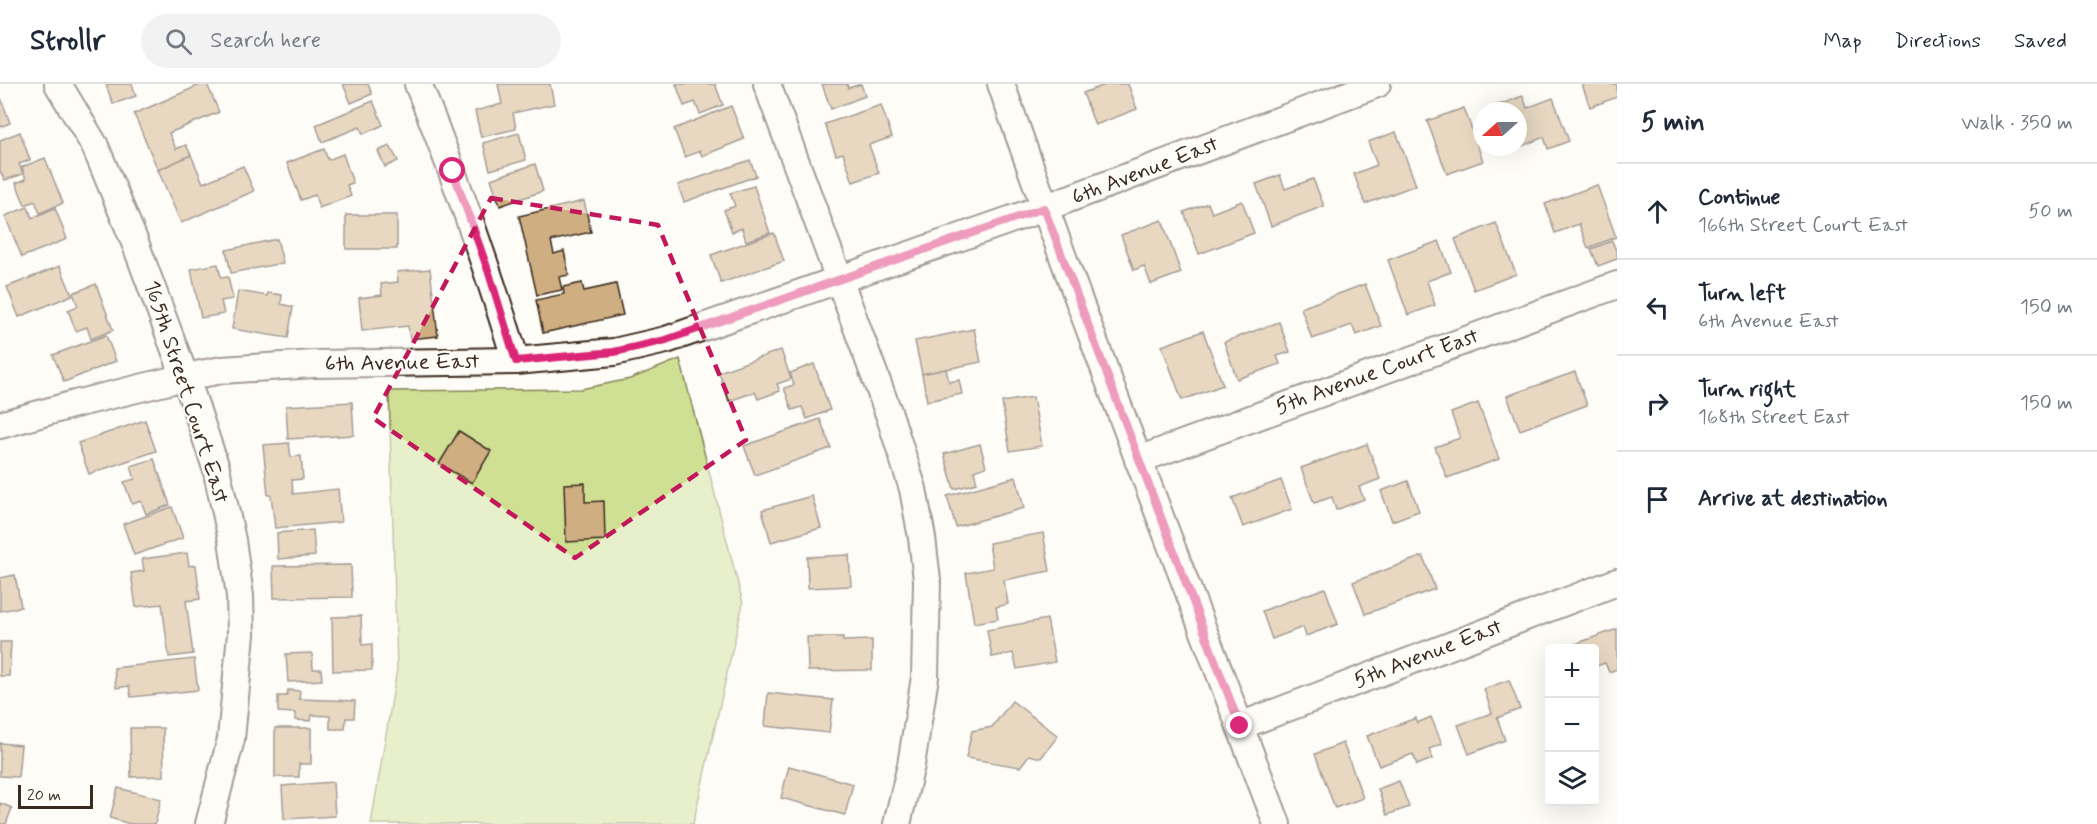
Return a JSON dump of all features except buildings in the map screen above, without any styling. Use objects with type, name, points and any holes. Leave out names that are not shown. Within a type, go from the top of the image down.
[{"type":"street","name":"165th Street Court East","points":[[58,84],[95,146],[136,245],[216,468],[232,540],[240,596],[242,634],[231,740],[209,824]]},
{"type":"street","points":[[418,84],[464,202],[516,361]]},
{"type":"street","points":[[766,84],[890,417],[913,489],[927,580],[925,677],[911,765],[897,824]]},
{"type":"street","points":[[1001,84],[1044,208],[1277,824]]},
{"type":"street","name":"6th Avenue East","points":[[0,425],[184,377],[222,370],[314,364],[516,361],[614,352],[666,340],[758,310],[1044,208],[1377,84]]},
{"type":"street","name":"5th Avenue Court East","points":[[1138,460],[1617,285]]},
{"type":"street","name":"5th Avenue East","points":[[1240,726],[1617,582]]},
{"type":"highlighted area","points":[[491,198],[658,225],[746,440],[575,558],[373,418]]},
{"type":"green space","points":[[680,359],[743,603],[693,824],[371,824],[397,669],[389,391],[581,389],[630,379]]},
{"type":"route","points":[[453,171],[489,273],[516,361],[614,352],[666,340],[758,310],[1044,208],[1240,726]]}]
